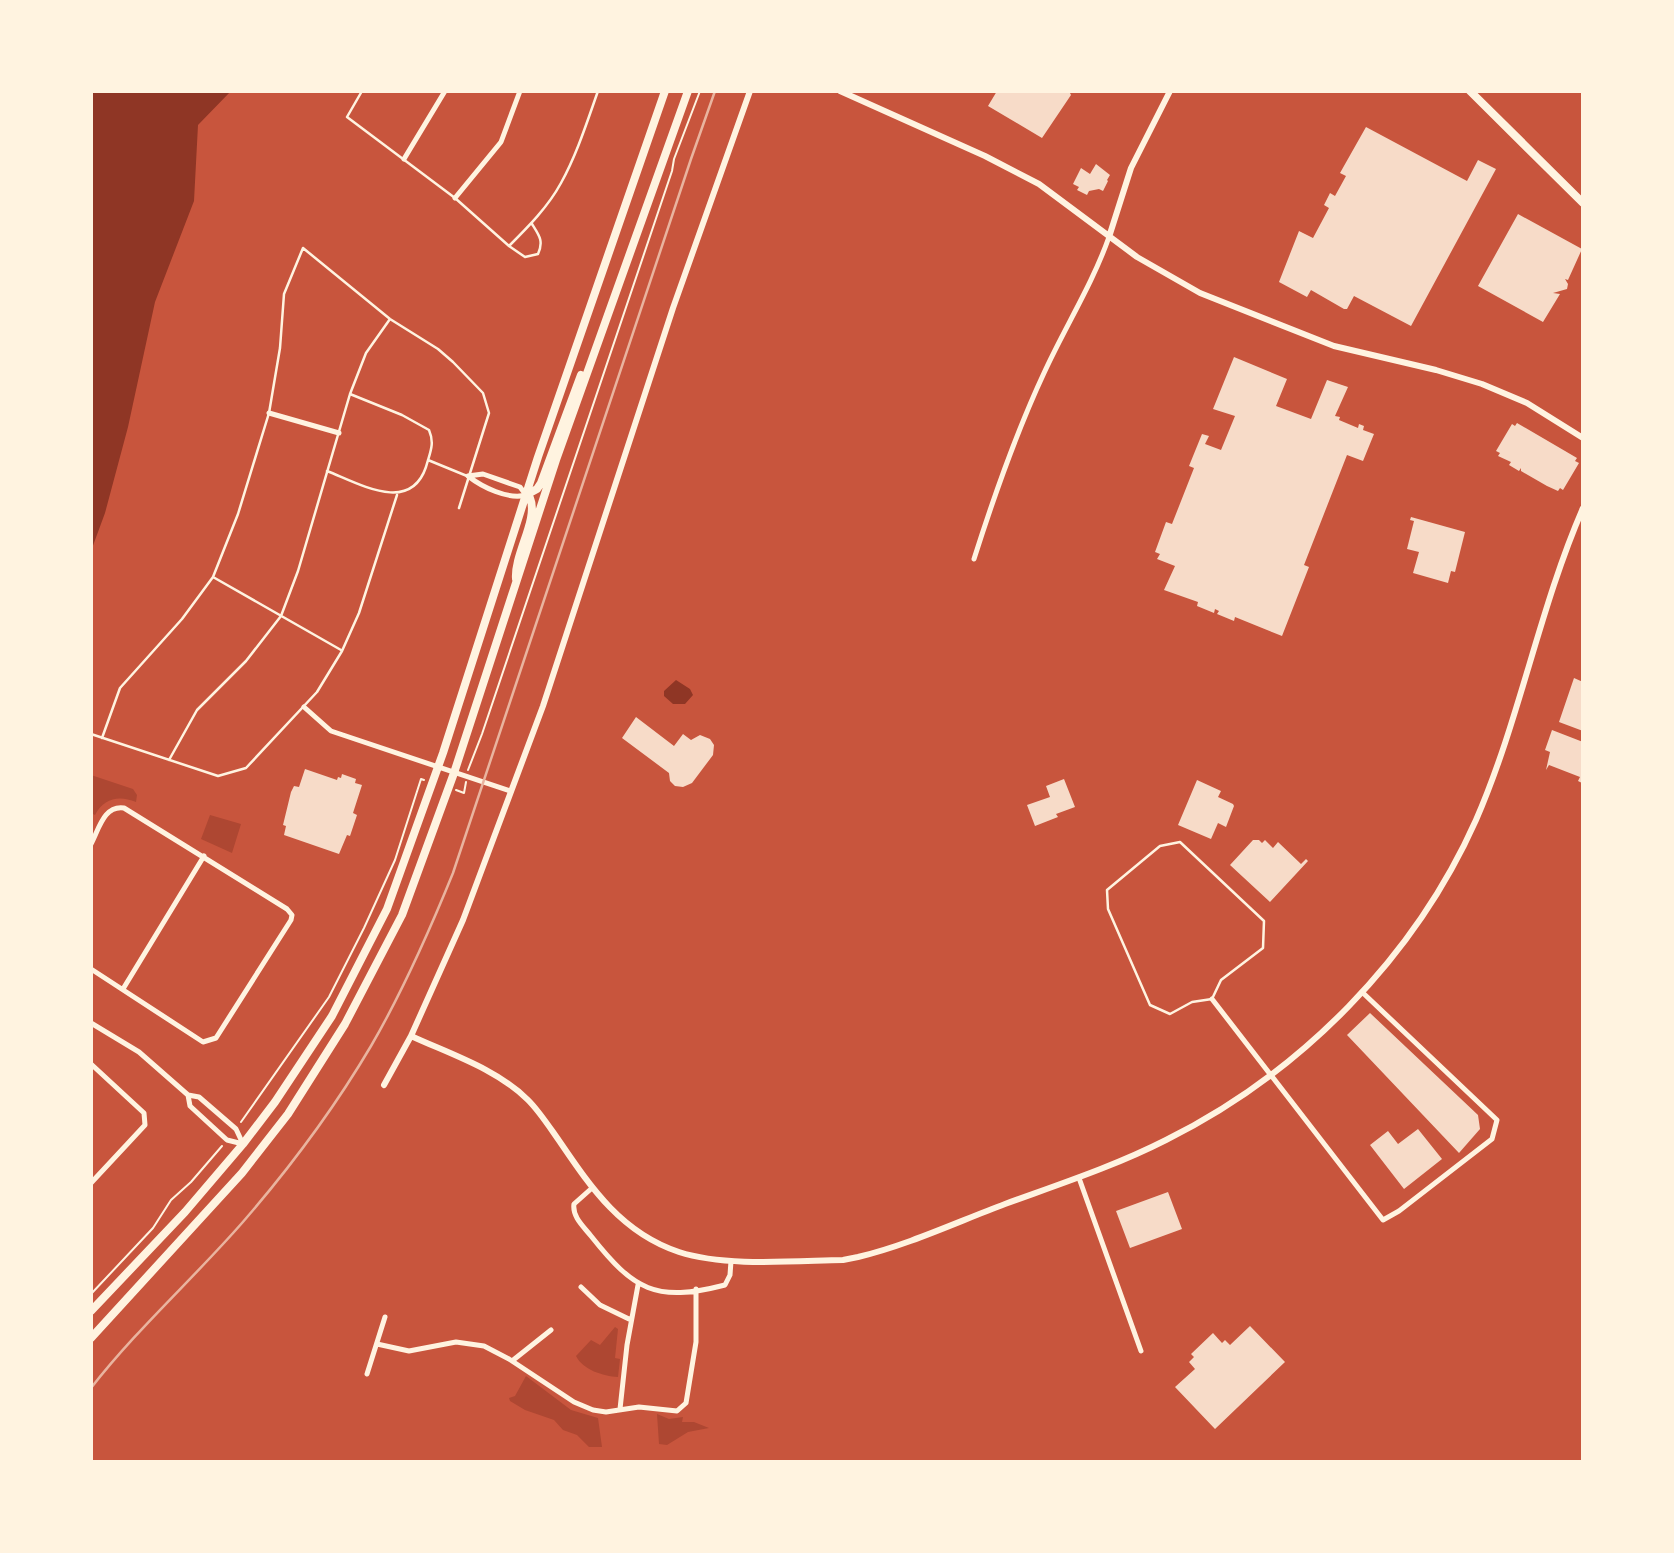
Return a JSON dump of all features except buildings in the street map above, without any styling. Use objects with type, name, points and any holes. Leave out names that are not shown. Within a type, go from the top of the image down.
[{"type":"main road","points":[[91,1311],[184,1212],[243,1144],[275,1102],[332,1016],[387,909],[438,767],[526,495],[665,91]]},
{"type":"main road","points":[[1470,91],[1583,204]]},
{"type":"main road","points":[[91,1338],[197,1225],[288,1114],[345,1024],[395,927],[454,772],[550,480],[687,92]]},
{"type":"main road","points":[[526,495],[537,489],[541,483],[575,391],[587,362],[595,351]]},
{"type":"main road","points":[[516,586],[515,566],[533,511],[530,498],[526,495]]},
{"type":"main road","points":[[243,1144],[256,1156]]},
{"type":"street","points":[[404,159],[445,91]]},
{"type":"street","points":[[455,198],[500,142],[520,91]]},
{"type":"street","points":[[384,1085],[411,1036],[463,920],[552,680],[673,308],[750,91]]},
{"type":"street","points":[[840,91],[974,151],[1039,184],[1164,275],[1215,300],[1334,346],[1380,359],[1436,370],[1482,384],[1527,403],[1583,438]]},
{"type":"street","points":[[974,559],[989,510],[1042,377],[1093,278],[1130,169],[1170,91]]},
{"type":"street","points":[[269,413],[339,433]]},
{"type":"street","points":[[483,474],[520,487],[526,495],[517,497],[478,485],[468,476],[483,474]]},
{"type":"street","points":[[411,1036],[491,1073],[516,1089],[537,1110],[592,1188],[621,1220],[649,1239],[697,1257],[731,1261],[843,1260],[858,1257],[1079,1178],[1141,1152],[1196,1125],[1272,1074],[1329,1026],[1362,992],[1424,912],[1474,824],[1500,761],[1553,583],[1583,508]]},
{"type":"street","points":[[304,707],[331,731],[510,792]]},
{"type":"street","points":[[91,844],[105,816],[113,808],[124,808],[204,856],[287,909],[292,915],[216,1038],[209,1041],[203,1042],[91,969]]},
{"type":"street","points":[[123,989],[204,856]]},
{"type":"street","points":[[1212,999],[1383,1220],[1399,1211],[1492,1139],[1497,1120],[1362,992]]},
{"type":"street","points":[[91,1023],[139,1052],[188,1095],[199,1097],[236,1129],[243,1144]]},
{"type":"street","points":[[91,1064],[144,1113],[146,1121],[91,1183]]},
{"type":"street","points":[[188,1095],[190,1106],[227,1140],[243,1144]]},
{"type":"street","points":[[1079,1178],[1141,1351]]},
{"type":"street","points":[[592,1188],[574,1204],[575,1215],[612,1263],[638,1285],[656,1291],[674,1292],[725,1285],[730,1275],[731,1261]]},
{"type":"street","points":[[620,1409],[638,1285]]},
{"type":"street","points":[[581,1287],[600,1304],[631,1320]]},
{"type":"street","points":[[377,1344],[409,1351],[446,1343],[484,1346],[574,1402],[593,1410],[606,1412],[650,1407],[672,1412],[686,1403],[696,1342],[696,1290]]},
{"type":"street","points":[[368,1374],[385,1317]]},
{"type":"street","points":[[512,1361],[551,1330]]},
{"type":"lane","points":[[362,91],[347,117],[455,198],[525,257],[538,254],[542,245],[532,224]]},
{"type":"lane","points":[[509,246],[532,224],[561,184],[598,91]]},
{"type":"lane","points":[[102,738],[120,688],[182,619],[214,577],[238,514],[269,413],[280,348],[284,294],[303,248],[390,319],[438,349],[483,393],[489,412],[459,508]]},
{"type":"lane","points":[[169,760],[197,710],[246,661],[281,616],[298,571],[350,394],[366,353],[390,319]]},
{"type":"lane","points":[[327,471],[397,495],[414,488],[423,475],[434,442],[429,430],[402,415],[350,394]]},
{"type":"lane","points":[[428,460],[468,476]]},
{"type":"lane","points":[[91,734],[219,776],[246,768],[317,692],[342,651],[359,613],[397,495]]},
{"type":"lane","points":[[214,577],[317,639],[342,651]]},
{"type":"lane","points":[[1181,842],[1264,921],[1263,947],[1222,980],[1212,999],[1192,1002],[1170,1014],[1150,1005],[1108,909],[1107,890],[1160,846],[1181,842]]},
{"type":"path","points":[[470,762],[482,734],[668,184],[674,159],[700,91]]},
{"type":"path","points":[[236,1129],[329,997],[395,860],[421,779]]},
{"type":"path","points":[[91,1294],[153,1228],[171,1200],[191,1182],[227,1140]]},
{"type":"shaded area","points":[[91,91],[231,91],[198,125],[194,201],[155,302],[128,427],[105,513],[91,551]]},
{"type":"shaded area","points":[[676,680],[690,689],[693,695],[685,704],[673,704],[664,696],[664,691]]},
{"type":"shaded area","points":[[91,775],[133,789],[137,795],[136,802],[113,800],[103,805],[95,815],[91,813]]},
{"type":"shaded area","points":[[210,815],[241,824],[232,853],[201,839]]},
{"type":"shaded area","points":[[615,1327],[618,1329],[615,1358],[620,1359],[618,1377],[594,1371],[583,1365],[576,1356],[591,1340],[600,1345]]},
{"type":"shaded area","points":[[526,1376],[571,1410],[598,1418],[602,1447],[589,1447],[577,1435],[563,1430],[554,1420],[525,1410],[510,1401],[509,1398],[515,1396]]},
{"type":"shaded area","points":[[657,1414],[669,1419],[683,1417],[682,1422],[694,1422],[709,1428],[688,1432],[667,1445],[659,1444]]},
{"type":"railway","points":[[91,1388],[127,1345],[242,1223],[294,1160],[357,1069],[405,983],[453,873],[715,91]]}]
